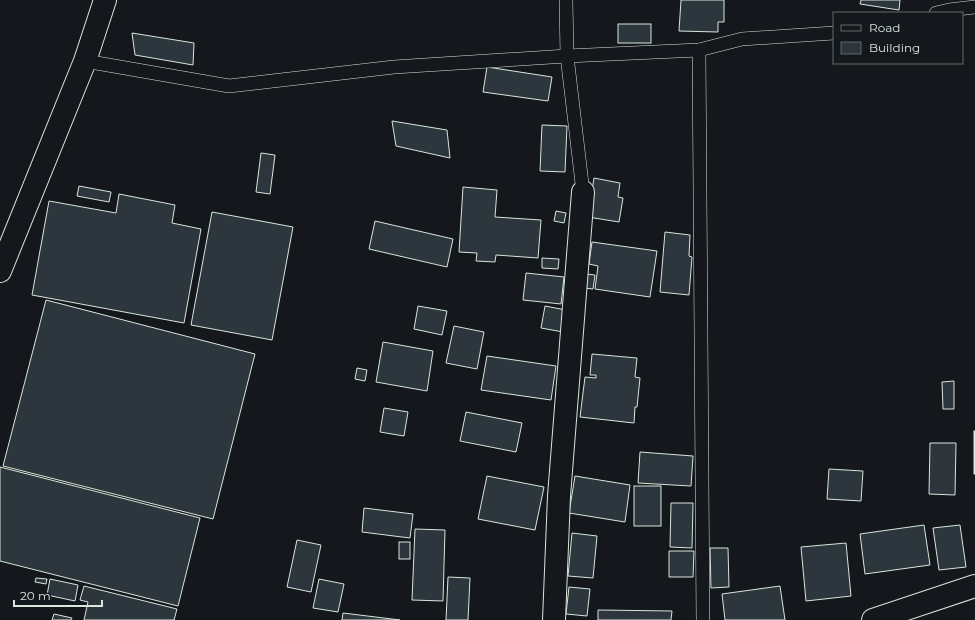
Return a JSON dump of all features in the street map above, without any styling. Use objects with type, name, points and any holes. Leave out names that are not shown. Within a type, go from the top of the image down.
[{"type":"street","points":[[0,271],[85,61],[105,0]]},
{"type":"street","points":[[554,620],[559,496],[583,192]]},
{"type":"street","points":[[873,620],[915,613],[975,586]]},
{"type":"lane","points":[[566,0],[567,56],[583,192]]},
{"type":"lane","points":[[940,12],[975,8]]},
{"type":"lane","points":[[85,61],[228,86],[394,67],[567,56],[699,50],[742,39],[833,33]]},
{"type":"lane","points":[[699,50],[703,620]]},
{"type":"building","points":[[681,0],[724,0],[724,22],[718,22],[718,32],[679,31]]},
{"type":"building","points":[[861,0],[900,0],[899,10],[860,4]]},
{"type":"building","points":[[618,24],[651,24],[651,43],[618,43]]},
{"type":"building","points":[[132,33],[194,43],[193,65],[135,55]]},
{"type":"building","points":[[487,67],[552,77],[548,101],[483,92]]},
{"type":"building","points":[[392,121],[447,130],[450,158],[396,146]]},
{"type":"building","points":[[542,125],[567,126],[565,172],[540,171]]},
{"type":"building","points":[[261,153],[275,155],[270,194],[256,192]]},
{"type":"building","points":[[594,178],[620,183],[618,197],[623,198],[619,222],[588,217]]},
{"type":"building","points":[[79,186],[111,192],[109,202],[77,196]]},
{"type":"building","points":[[463,187],[497,190],[495,217],[541,220],[538,258],[496,255],[495,262],[476,261],[477,253],[459,252]]},
{"type":"building","points":[[119,194],[175,205],[172,223],[201,229],[184,323],[32,295],[49,201],[116,213]]},
{"type":"building","points":[[556,211],[566,213],[564,223],[554,221]]},
{"type":"building","points":[[212,212],[293,227],[272,340],[191,325]]},
{"type":"building","points":[[375,221],[453,239],[447,267],[369,249]]},
{"type":"building","points":[[665,232],[690,235],[689,256],[692,257],[689,295],[660,292]]},
{"type":"building","points":[[592,242],[657,251],[650,297],[595,289],[598,266],[589,264]]},
{"type":"building","points":[[542,258],[559,259],[558,269],[542,268]]},
{"type":"building","points":[[526,273],[564,277],[561,304],[523,300]]},
{"type":"building","points":[[587,274],[595,275],[593,289],[584,288]]},
{"type":"building","points":[[46,300],[255,354],[213,519],[3,466]]},
{"type":"building","points":[[418,306],[447,311],[442,335],[414,329]]},
{"type":"building","points":[[545,306],[566,310],[563,332],[541,328]]},
{"type":"building","points":[[454,326],[484,332],[477,369],[446,363]]},
{"type":"building","points":[[383,342],[433,351],[427,391],[376,382]]},
{"type":"building","points":[[592,354],[637,358],[635,377],[640,378],[634,423],[580,417],[585,377],[596,378],[596,375],[590,375]]},
{"type":"building","points":[[487,356],[556,366],[551,400],[481,390]]},
{"type":"building","points":[[357,368],[367,370],[365,381],[355,379]]},
{"type":"building","points":[[954,381],[954,409],[943,409],[942,382]]},
{"type":"building","points":[[384,408],[408,412],[404,436],[380,432]]},
{"type":"building","points":[[466,412],[522,423],[516,452],[460,441]]},
{"type":"building","points":[[975,431],[975,474],[974,474]]},
{"type":"building","points":[[930,443],[956,443],[955,495],[929,494]]},
{"type":"building","points":[[640,452],[693,456],[691,486],[638,483]]},
{"type":"building","points":[[0,467],[200,518],[178,606],[0,561]]},
{"type":"building","points":[[829,469],[863,471],[861,501],[827,499]]},
{"type":"building","points":[[487,476],[544,487],[535,530],[478,519]]},
{"type":"building","points":[[575,476],[630,485],[625,522],[569,513]]},
{"type":"building","points":[[634,486],[661,486],[661,526],[634,526]]},
{"type":"building","points":[[671,503],[693,503],[692,548],[670,547]]},
{"type":"building","points":[[364,508],[413,514],[410,538],[362,532]]},
{"type":"building","points":[[924,525],[930,565],[865,574],[860,534]]},
{"type":"building","points":[[960,525],[966,567],[939,570],[933,528]]},
{"type":"building","points":[[415,529],[445,530],[443,601],[412,600]]},
{"type":"building","points":[[572,533],[597,536],[593,578],[568,576]]},
{"type":"building","points":[[297,540],[321,545],[311,592],[287,587]]},
{"type":"building","points":[[399,542],[410,542],[410,559],[399,559]]},
{"type":"building","points":[[846,543],[851,596],[806,601],[801,547]]},
{"type":"building","points":[[710,548],[728,548],[729,587],[711,588]]},
{"type":"building","points":[[669,551],[694,551],[693,577],[669,577]]},
{"type":"building","points":[[448,577],[470,578],[468,620],[446,620]]},
{"type":"building","points":[[36,578],[47,579],[46,584],[35,582]]},
{"type":"building","points":[[50,579],[78,585],[75,601],[47,595]]},
{"type":"building","points":[[319,579],[344,584],[338,612],[313,608]]},
{"type":"building","points":[[84,586],[177,609],[174,620],[84,620],[88,602],[80,600]]},
{"type":"building","points":[[780,586],[785,620],[725,620],[722,594]]},
{"type":"building","points":[[569,587],[590,589],[587,616],[566,614]]},
{"type":"building","points":[[598,610],[672,611],[671,620],[598,620]]},
{"type":"building","points":[[343,613],[400,620],[342,620]]},
{"type":"building","points":[[54,614],[72,618],[71,620],[52,620]]}]
